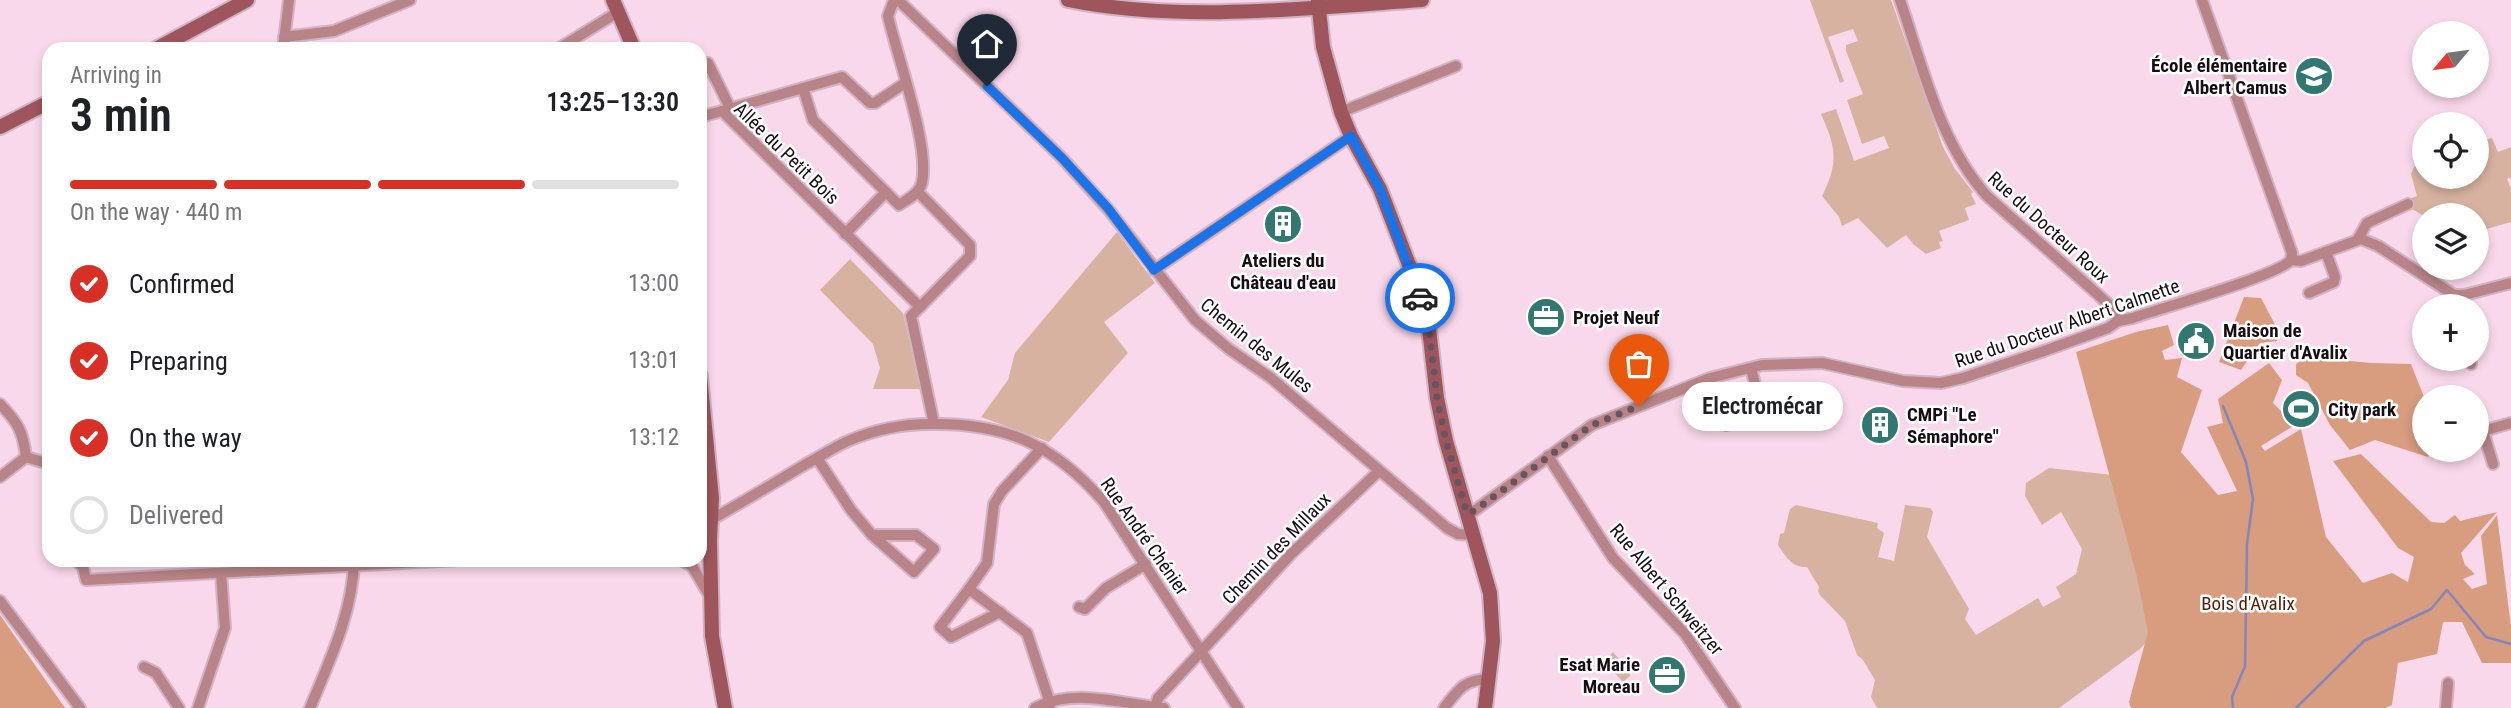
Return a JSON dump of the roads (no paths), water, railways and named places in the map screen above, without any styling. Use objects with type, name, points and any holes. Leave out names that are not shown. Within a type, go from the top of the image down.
[{"type":"street","points":[[169,42],[247,0]]},
{"type":"street","points":[[283,42],[289,0]]},
{"type":"street","points":[[287,42],[334,31],[410,0]]},
{"type":"street","points":[[803,88],[813,120],[900,205],[918,192],[922,182],[922,148],[888,16],[896,0]]},
{"type":"street","name":"Chemin des Mules","points":[[896,0],[1062,158],[1108,208],[1195,320],[1229,349],[1271,378],[1447,528],[1458,534],[1474,535]]},
{"type":"street","points":[[1068,0],[1100,6],[1171,12],[1422,0]]},
{"type":"street","name":"Rue du Docteur Roux","points":[[1900,0],[1956,156],[1970,177],[1987,196],[2113,309],[2118,321]]},
{"type":"street","points":[[2202,0],[2292,253],[2291,260]]},
{"type":"street","points":[[1318,3],[1323,47],[1341,112],[1380,189],[1416,283],[1429,329],[1437,398],[1446,441],[1490,593],[1493,640],[1485,708]]},
{"type":"street","points":[[567,42],[615,6],[631,42]]},
{"type":"street","points":[[708,63],[726,110],[842,77],[870,103],[875,103],[905,83]]},
{"type":"street","points":[[1341,112],[1456,66]]},
{"type":"street","points":[[0,127],[42,106]]},
{"type":"street","name":"Allée du Petit Bois","points":[[707,115],[726,110],[845,234],[920,307]]},
{"type":"street","points":[[1154,270],[1351,136]]},
{"type":"street","points":[[845,234],[886,192]]},
{"type":"street","points":[[918,192],[970,245],[970,256],[911,316],[934,424]]},
{"type":"street","points":[[2408,204],[2367,223],[2358,239],[2378,246],[2446,294]]},
{"type":"street","name":"Rue du Docteur Albert Calmette","points":[[1467,513],[1474,511],[1592,425],[1710,378],[1762,365],[1822,363],[1903,381],[1941,383],[2044,351],[2108,328],[2118,321],[2263,274],[2285,266],[2291,260],[2301,261],[2358,239]]},
{"type":"street","points":[[2309,293],[2334,282],[2335,277],[2326,252]]},
{"type":"street","points":[[2468,294],[2511,283]]},
{"type":"street","points":[[1751,368],[1763,416]]},
{"type":"street","points":[[0,404],[16,421],[23,436],[26,457]]},
{"type":"street","points":[[1726,425],[1811,405]]},
{"type":"street","name":"Rue André Chénier","points":[[707,522],[846,441],[874,431],[901,424],[966,423],[992,428],[1042,448],[1087,484],[1104,502],[1146,564],[1231,705]]},
{"type":"street","points":[[2493,464],[2483,430],[2511,423]]},
{"type":"street","points":[[707,445],[712,495],[707,518]]},
{"type":"street","points":[[1000,612],[951,637],[940,627],[987,563],[994,504],[1002,491],[1042,448]]},
{"type":"street","name":"Rue Albert Schweitzer","points":[[1548,456],[1613,558],[1685,634],[1735,708]]},
{"type":"street","points":[[26,457],[42,462]]},
{"type":"street","points":[[0,477],[26,457]]},
{"type":"street","points":[[817,458],[851,510],[872,536],[914,572],[934,549],[916,535],[872,536]]},
{"type":"street","name":"Chemin des Millaux","points":[[1155,707],[1158,698],[1291,554],[1379,471]]},
{"type":"street","points":[[707,538],[712,636],[725,708]]},
{"type":"street","points":[[1079,607],[1085,610],[1106,588],[1146,564]]},
{"type":"street","points":[[83,567],[86,580],[310,567]]},
{"type":"street","points":[[310,708],[337,644],[352,585],[354,567]]},
{"type":"street","points":[[693,567],[711,598]]},
{"type":"street","points":[[198,708],[225,628],[221,573]]},
{"type":"street","points":[[969,589],[1027,633],[1049,704]]},
{"type":"street","points":[[0,601],[80,708]]},
{"type":"street","points":[[144,667],[156,673],[179,708]]},
{"type":"street","points":[[1444,708],[1461,686],[1473,680],[1489,679]]},
{"type":"street","points":[[2446,708],[2448,683]]},
{"type":"street","points":[[1034,708],[1068,696],[1164,708]]},
{"type":"waterway","points":[[2223,406],[2246,462],[2253,499],[2247,544],[2245,666],[2232,697],[2233,708]]},
{"type":"waterway","points":[[2296,708],[2364,641],[2431,609],[2447,590],[2486,637],[2511,644]]},
{"type":"place","name":"École élémentaire Albert Camus","points":[[2314,76]]},
{"type":"place","name":"Ateliers du Château d'eau","points":[[1283,224]]},
{"type":"place","name":"Projet Neuf","points":[[1546,317]]},
{"type":"place","name":"Maison de Quartier d'Avalix","points":[[2196,341]]},
{"type":"place","name":"Electromécar","points":[[1639,406]]},
{"type":"place","name":"City park","points":[[2301,409]]},
{"type":"place","name":"CMPi \"Le Sémaphore\"","points":[[1880,425]]},
{"type":"place","name":"Esat Marie Moreau","points":[[1667,675]]},
{"type":"park label","name":"Bois d'Avalix","points":[[2248,603]]}]
